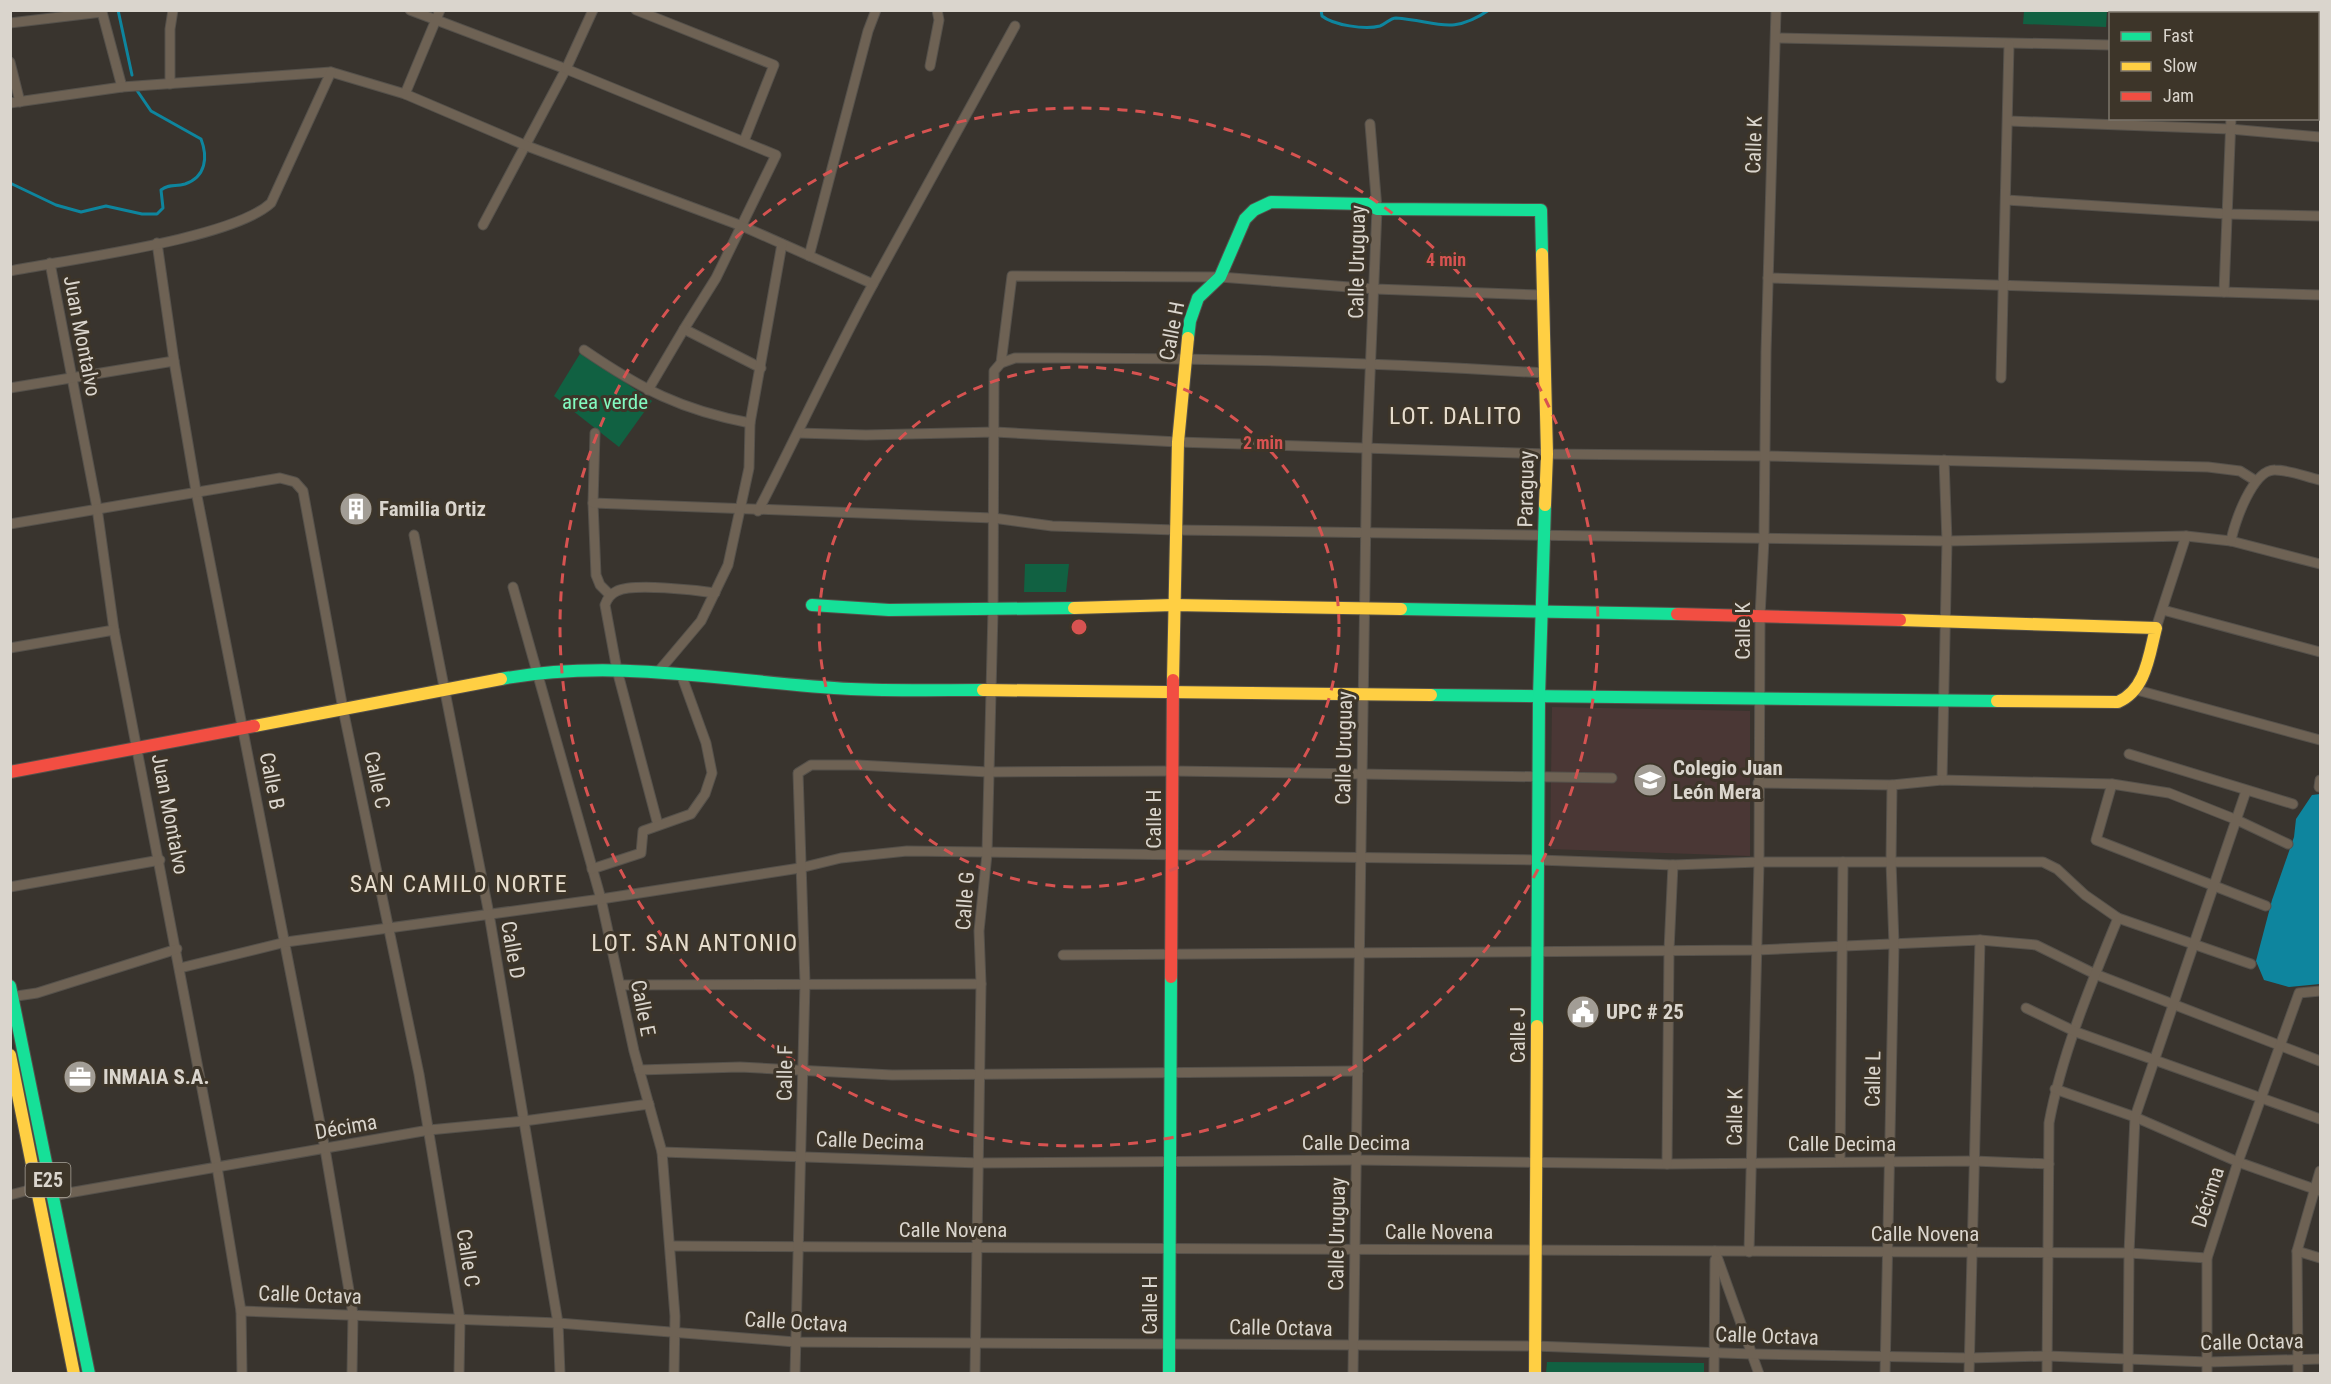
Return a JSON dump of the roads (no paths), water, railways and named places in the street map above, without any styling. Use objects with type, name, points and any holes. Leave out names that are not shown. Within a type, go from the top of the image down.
[{"type":"main road","points":[[1220,277],[1245,219],[1254,210],[1271,202],[1367,204],[1377,209]]},
{"type":"main road","name":"Paraguay","points":[[1377,209],[1541,210],[1541,295],[1547,454],[1544,614],[1539,697]]},
{"type":"main road","name":"Calle H","points":[[1169,1374],[1173,606],[1178,442],[1185,357],[1194,306],[1204,290],[1220,277]]},
{"type":"main road","points":[[10,771],[535,673],[617,670],[851,689],[2118,702],[2128,698],[2137,690],[2156,628],[1760,616],[1544,614],[1365,609],[1173,606],[993,611],[889,610],[812,605]]},
{"type":"main road","name":"Calle J","points":[[1535,1374],[1539,697]]},
{"type":"main road","name":"E25","points":[[11,993],[89,1374]]},
{"type":"main road","name":"E25","points":[[10,1055],[74,1374]]},
{"type":"street","points":[[170,84],[170,28],[173,10]]},
{"type":"street","points":[[410,10],[566,69],[773,152],[776,158],[716,278],[648,390]]},
{"type":"street","points":[[405,94],[440,10]]},
{"type":"street","points":[[483,225],[527,146],[594,10]]},
{"type":"street","points":[[636,10],[774,65],[744,141]]},
{"type":"street","points":[[809,256],[868,31],[876,10]]},
{"type":"street","points":[[930,66],[939,20],[937,10]]},
{"type":"street","name":"Calle K","points":[[1749,1252],[1759,862],[1760,616],[1764,539],[1768,278],[1776,10]]},
{"type":"street","points":[[10,23],[102,11],[122,87]]},
{"type":"street","points":[[758,511],[798,433],[826,369],[1015,26]]},
{"type":"street","points":[[1776,38],[2109,45]]},
{"type":"street","points":[[2001,378],[2009,121],[2009,44]]},
{"type":"street","points":[[10,62],[15,102],[122,87],[332,72],[405,94],[527,146],[742,226],[873,284]]},
{"type":"street","points":[[10,271],[157,243],[238,223],[264,210],[272,203],[332,72]]},
{"type":"street","points":[[2224,292],[2230,120]]},
{"type":"street","points":[[2009,121],[2230,129],[2320,137]]},
{"type":"street","name":"Calle Uruguay","points":[[1353,1374],[1367,446],[1377,209],[1370,124]]},
{"type":"street","points":[[2006,200],[2227,214],[2320,216]]},
{"type":"street","name":"Calle B","points":[[157,243],[196,491],[326,1149],[353,1314],[352,1374]]},
{"type":"street","points":[[658,672],[701,621],[728,565],[749,468],[750,423],[762,368],[782,244]]},
{"type":"street","name":"Juan Montalvo","points":[[50,263],[70,378],[97,508],[114,630],[139,747],[217,1167],[241,1311],[242,1374]]},
{"type":"street","name":"Calle G","points":[[975,1374],[981,984],[979,931],[987,854],[989,689],[993,611],[994,371],[1001,363],[1012,276],[1220,277]]},
{"type":"street","points":[[1220,277],[1375,289],[1541,295]]},
{"type":"street","points":[[1768,278],[2320,295]]},
{"type":"street","points":[[684,329],[762,368]]},
{"type":"street","points":[[584,350],[673,403],[750,423]]},
{"type":"street","points":[[1001,363],[1015,358],[1185,357],[1371,363],[1544,373]]},
{"type":"street","points":[[10,388],[174,361]]},
{"type":"street","points":[[798,433],[866,435],[995,432],[1178,442],[1367,446],[1547,454],[1765,456],[2208,466],[2240,471],[2256,481]]},
{"type":"street","points":[[595,433],[593,503],[596,575],[600,585],[610,595]]},
{"type":"street","points":[[1942,780],[1947,542],[1944,460]]},
{"type":"street","points":[[2231,541],[2233,530],[2256,481],[2264,472],[2274,470],[2320,480]]},
{"type":"street","name":"Calle C","points":[[10,524],[280,478],[291,480],[301,488],[343,709],[390,926],[429,1130],[460,1319],[459,1374]]},
{"type":"street","points":[[593,503],[758,511],[993,518],[1052,526],[1176,530],[1947,542],[2186,536],[2231,541],[2320,564]]},
{"type":"street","name":"Calle D","points":[[414,535],[489,915],[558,1323],[560,1374]]},
{"type":"street","points":[[2156,628],[2186,536]]},
{"type":"street","name":"Calle E","points":[[513,587],[535,673],[601,899],[639,1070],[662,1152],[671,1246],[675,1331],[674,1374]]},
{"type":"street","points":[[658,825],[617,670],[605,610],[610,595],[624,589],[690,589],[715,593]]},
{"type":"street","points":[[2163,610],[2320,652]]},
{"type":"street","points":[[10,648],[114,630]]},
{"type":"street","points":[[592,869],[641,853],[643,831],[691,814],[705,794],[712,769],[706,743],[681,674]]},
{"type":"street","points":[[2137,690],[2320,740]]},
{"type":"street","points":[[2129,754],[2293,804]]},
{"type":"street","name":"Calle F","points":[[795,1374],[805,983],[798,773],[811,765],[988,772]]},
{"type":"street","points":[[988,772],[1173,771],[1612,778]]},
{"type":"street","points":[[1758,783],[1892,784],[1942,780],[2112,784],[2169,793],[2237,820],[2288,844]]},
{"type":"street","name":"Calle L","points":[[1885,1374],[1894,944],[1891,862],[1892,784]]},
{"type":"street","points":[[2112,784],[2096,840],[2266,906]]},
{"type":"street","points":[[2128,1374],[2129,1252],[2135,1117],[2246,791]]},
{"type":"street","points":[[180,968],[286,942],[601,899],[800,868],[842,858],[907,851],[987,854],[1539,860],[1673,865],[1759,862],[2043,862],[2057,869],[2085,895],[2118,918],[2251,964]]},
{"type":"street","points":[[10,887],[160,860]]},
{"type":"street","points":[[1840,1161],[1844,862]]},
{"type":"street","points":[[1667,1164],[1669,950],[1673,865]]},
{"type":"street","points":[[2047,1374],[2049,1123],[2055,1089],[2095,974],[2118,918]]},
{"type":"street","points":[[1063,955],[1756,950],[1980,940],[2036,945],[2095,974],[2278,1047],[2320,1061]]},
{"type":"street","points":[[1969,1374],[1980,940]]},
{"type":"street","points":[[11,993],[37,993],[177,949]]},
{"type":"street","points":[[621,985],[981,984]]},
{"type":"street","points":[[2055,1089],[2135,1117],[2238,1162],[2299,993],[2320,991]]},
{"type":"street","points":[[2026,1008],[2076,1032],[2320,1119]]},
{"type":"street","points":[[639,1070],[802,1069],[892,1075],[1358,1071]]},
{"type":"street","name":"Décima","points":[[51,1196],[429,1130],[524,1121],[649,1104]]},
{"type":"street","name":"Calle Decima","points":[[662,1152],[979,1163],[1356,1160],[1667,1164],[1974,1161],[2049,1164]]},
{"type":"street","name":"Décima","points":[[2207,1374],[2207,1258],[2238,1162],[2317,1190]]},
{"type":"street","points":[[2298,1374],[2297,1251],[2317,1190],[2320,1171]]},
{"type":"street","points":[[10,1195],[37,1188]]},
{"type":"street","name":"Calle Novena","points":[[671,1246],[2129,1252],[2207,1258]]},
{"type":"street","points":[[1714,1374],[1715,1251]]},
{"type":"street","points":[[1715,1251],[1759,1374]]},
{"type":"street","points":[[2297,1251],[2320,1258]]},
{"type":"street","name":"Calle Octava","points":[[241,1311],[558,1323],[795,1342],[1353,1347],[1534,1346],[1751,1354],[1969,1358],[2047,1356],[2208,1362],[2320,1359]]},
{"type":"water","points":[[2320,794],[2320,984],[2289,987],[2264,980],[2256,961],[2272,900],[2294,837],[2296,819],[2312,795]]},
{"type":"waterway","points":[[118,10],[132,75]]},
{"type":"waterway","points":[[1321,10],[1322,16],[1334,22],[1366,27],[1380,26],[1396,18],[1454,25],[1476,18],[1489,10]]},
{"type":"waterway","points":[[10,183],[56,205],[81,212],[106,206],[142,214],[157,214],[163,208],[161,190],[185,184],[197,177],[204,166],[203,146],[201,139],[151,111],[136,89]]},
{"type":"place","name":"Familia Ortiz","points":[[356,509]]},
{"type":"place","name":"Colegio Juan León Mera","points":[[1650,780]]},
{"type":"place","name":"UPC # 25","points":[[1583,1012]]},
{"type":"place","name":"INMAIA S.A.","points":[[80,1077]]},
{"type":"district","name":"LOT. DALITO","points":[[1456,416]]},
{"type":"district","name":"SAN CAMILO NORTE","points":[[459,884]]},
{"type":"district","name":"LOT. SAN ANTONIO","points":[[695,943]]},
{"type":"park label","name":"area verde","points":[[605,402]]}]
